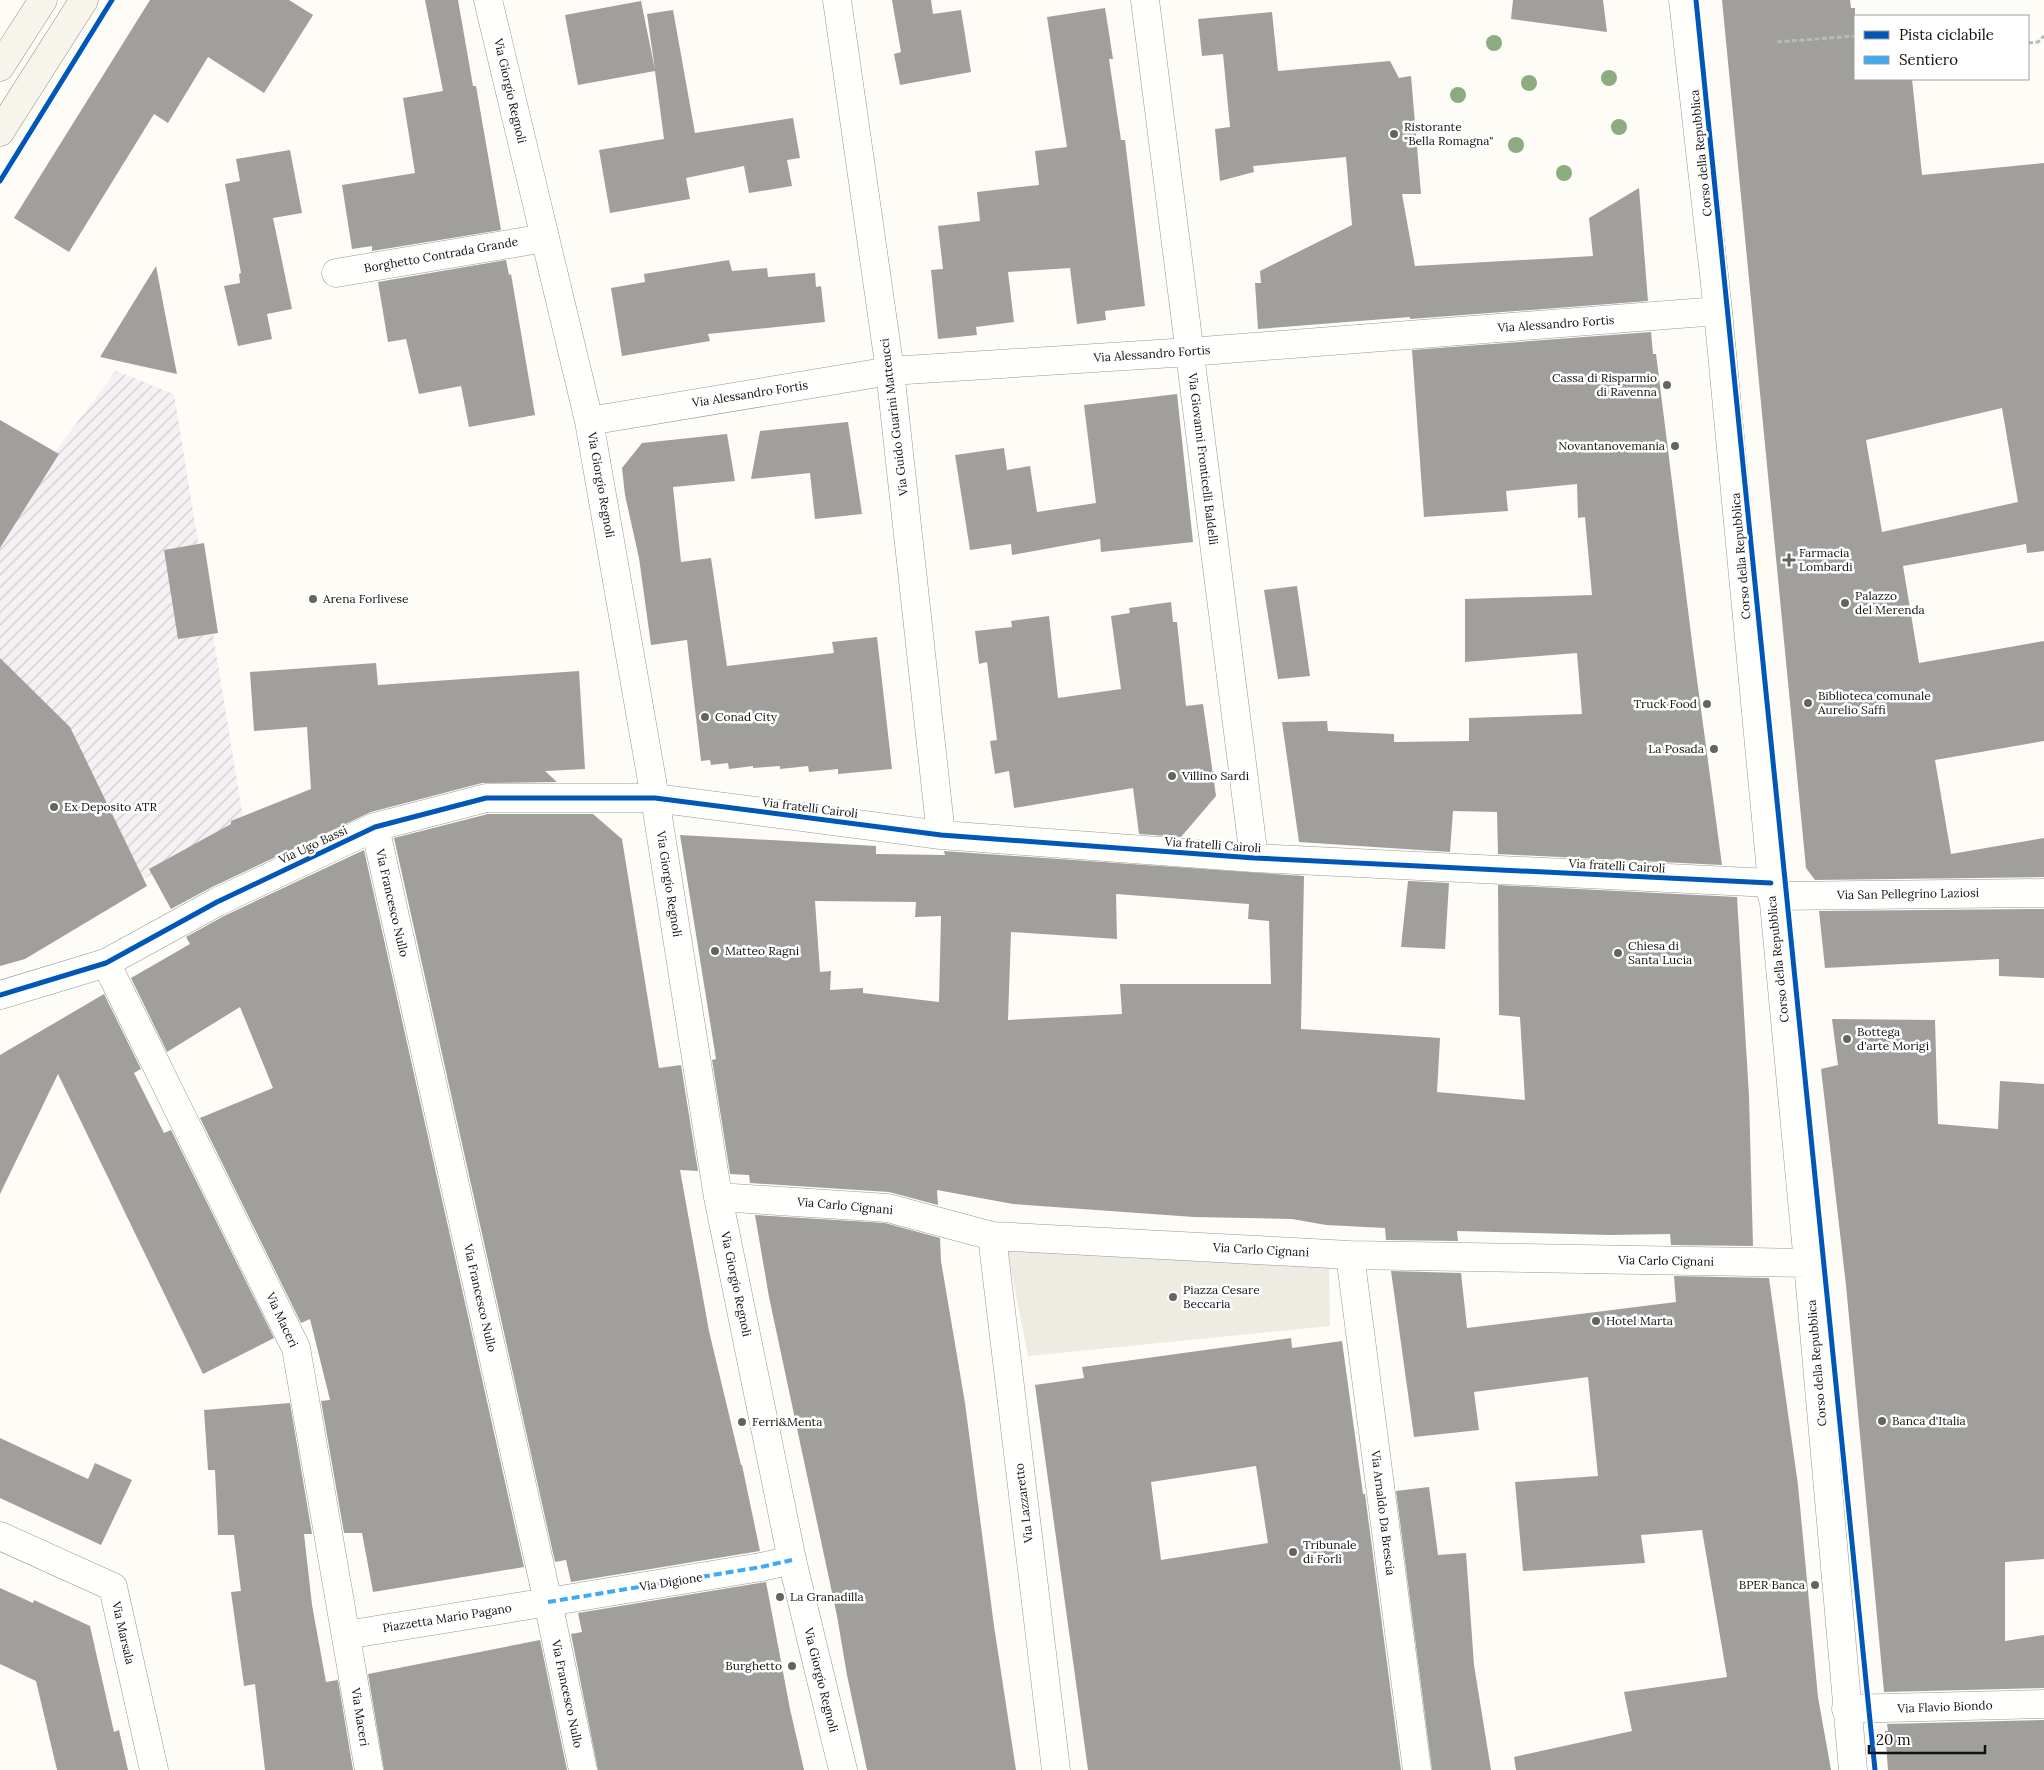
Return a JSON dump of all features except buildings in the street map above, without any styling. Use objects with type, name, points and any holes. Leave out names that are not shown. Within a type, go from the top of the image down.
[{"type":"main road","points":[[0,67],[42,0]]},
{"type":"main road","points":[[0,132],[84,0]]},
{"type":"street","name":"Via Giorgio Regnoli","points":[[488,0],[589,421],[655,798],[718,1197],[792,1560],[843,1770]]},
{"type":"street","name":"Via Guido Guarini Matteucci","points":[[836,0],[890,371],[941,835]]},
{"type":"street","name":"Via Giovanni Fronticelli Baldelli","points":[[1145,0],[1254,858]]},
{"type":"street","name":"Corso della Repubblica","points":[[1683,0],[1718,311],[1808,1263],[1846,1709],[1853,1770]]},
{"type":"street","name":"Borghetto Contrada Grande","points":[[336,273],[545,238]]},
{"type":"street","name":"Via Alessandro Fortis","points":[[589,421],[890,371],[1189,352],[1718,311]]},
{"type":"street","name":"Via Ugo Bassi","points":[[0,995],[106,962],[216,902],[375,827],[486,798],[655,798]]},
{"type":"street","name":"Via fratelli Cairoli","points":[[655,798],[941,835],[1254,858],[1772,890]]},
{"type":"street","name":"Via Francesco Nullo","points":[[375,827],[548,1602],[583,1770]]},
{"type":"street","name":"Via San Pellegrino Laziosi","points":[[1772,890],[2044,893]]},
{"type":"street","name":"Via Maceri","points":[[106,962],[296,1348],[369,1770]]},
{"type":"street","name":"Via Carlo Cignani","points":[[718,1197],[888,1208],[992,1236],[1350,1255],[1808,1263]]},
{"type":"street","name":"Via Lazzaretto","points":[[992,1236],[1056,1770]]},
{"type":"street","name":"Via Arnaldo Da Brescia","points":[[1350,1255],[1417,1770]]},
{"type":"street","name":"Via Marsala","points":[[0,1536],[113,1587],[154,1770]]},
{"type":"street","name":"Via Digione","points":[[548,1602],[761,1567],[792,1560]]},
{"type":"street","name":"Piazzetta Mario Pagano","points":[[346,1635],[548,1602]]},
{"type":"street","name":"Via Flavio Biondo","points":[[1846,1709],[2044,1704]]},
{"type":"path","points":[[1777,42],[1854,36]]},
{"type":"path","points":[[2029,43],[2038,42],[2044,36]]},
{"type":"shaded area","points":[[116,371],[174,394],[243,818],[68,926],[0,954],[0,525]]},
{"type":"shaded area","name":"Piazza Cesare Beccaria","points":[[1007,1249],[1329,1268],[1330,1326],[1028,1356]]},
{"type":"marked path","points":[[548,1602],[761,1567],[792,1560]]},
{"type":"cycle path","points":[[0,181],[112,0]]},
{"type":"cycle path","points":[[1696,0],[1875,1770]]},
{"type":"cycle path","points":[[0,995],[106,963],[217,902],[375,827],[486,798],[655,798],[941,835],[1254,858],[1771,883]]},
{"type":"place","name":"Ristorante \"Bella Romagna\"","points":[[1394,134]]},
{"type":"place","name":"Cassa di Risparmio di Ravenna","points":[[1667,385]]},
{"type":"place","name":"Novantanovemania","points":[[1675,446]]},
{"type":"place","name":"Farmacia Lombardi","points":[[1789,560]]},
{"type":"place","name":"Arena Forlivese","points":[[313,599]]},
{"type":"place","name":"Palazzo del Merenda","points":[[1845,603]]},
{"type":"place","name":"Biblioteca comunale Aurelio Saffi","points":[[1808,703]]},
{"type":"place","name":"Truck Food","points":[[1707,704]]},
{"type":"place","name":"Conad City","points":[[705,717]]},
{"type":"place","name":"La Posada","points":[[1714,749]]},
{"type":"place","name":"Villino Sardi","points":[[1172,776]]},
{"type":"place","name":"Ex Deposito ATR","points":[[54,807]]},
{"type":"place","name":"Matteo Ragni","points":[[715,951]]},
{"type":"place","name":"Chiesa di Santa Lucia","points":[[1618,953]]},
{"type":"place","name":"Bottega d'arte Morigi","points":[[1847,1039]]},
{"type":"place","name":"Piazza Cesare Beccaria","points":[[1173,1297]]},
{"type":"place","name":"Hotel Marta","points":[[1596,1321]]},
{"type":"place","name":"Banca d'Italia","points":[[1882,1421]]},
{"type":"place","name":"Ferri&Menta","points":[[742,1422]]},
{"type":"place","name":"Tribunale di Forlì","points":[[1293,1552]]},
{"type":"place","name":"BPER Banca","points":[[1815,1585]]},
{"type":"place","name":"La Granadilla","points":[[780,1597]]},
{"type":"place","name":"Burghetto","points":[[792,1666]]}]
